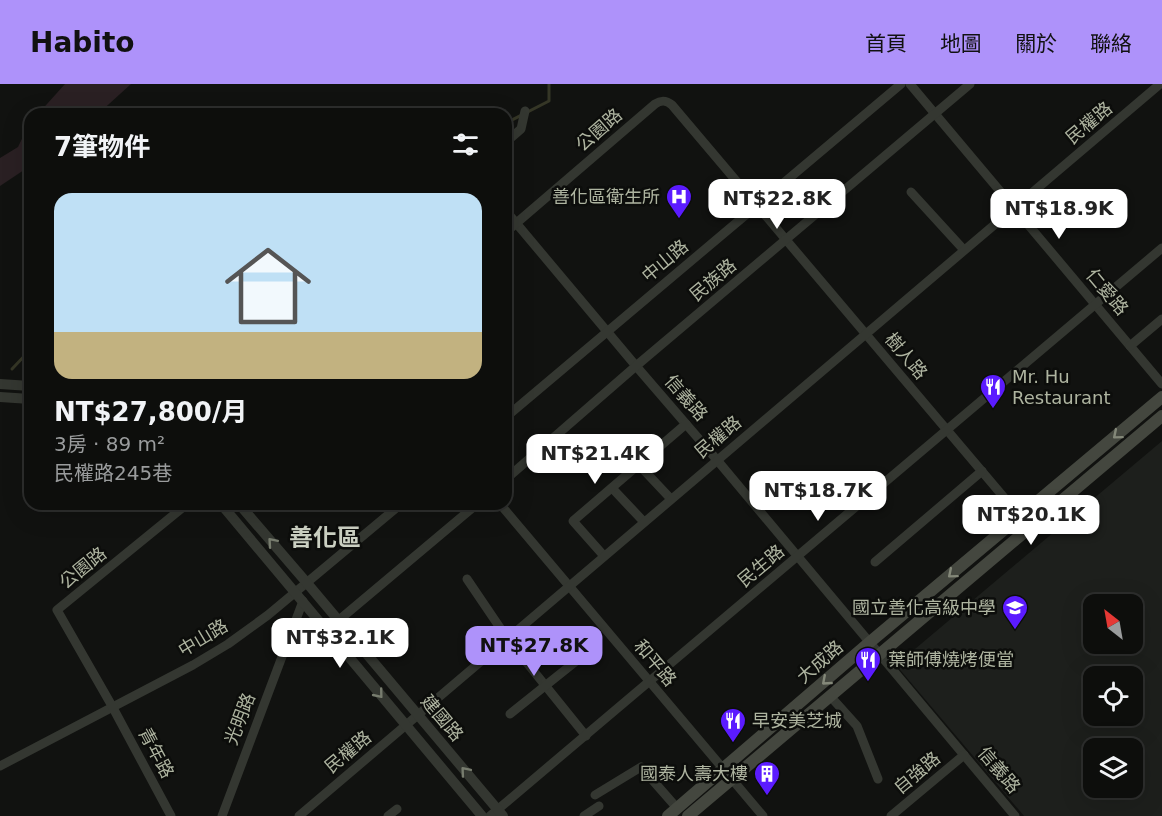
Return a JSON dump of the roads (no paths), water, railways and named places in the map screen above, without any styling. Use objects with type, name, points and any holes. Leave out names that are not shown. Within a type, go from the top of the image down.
[{"type":"main road","name":"大成路","points":[[688,816],[727,774],[870,642],[1162,397]]},
{"type":"main road","name":"大成路","points":[[673,812],[830,696],[1162,416]]},
{"type":"street","name":"中山路","points":[[512,412],[901,84]]},
{"type":"street","name":"仁愛路","points":[[910,84],[1162,384]]},
{"type":"street","name":"民族路","points":[[512,474],[970,84]]},
{"type":"street","name":"民權路","points":[[299,816],[1160,84]]},
{"type":"street","name":"公園路","points":[[512,227],[655,104],[663,101],[672,105],[757,205]]},
{"type":"street","points":[[512,137],[521,129],[525,111]]},
{"type":"street","points":[[911,192],[964,250]]},
{"type":"street","name":"樹人路","points":[[757,205],[1029,527]]},
{"type":"street","name":"信義路","points":[[512,219],[717,459],[1015,816]]},
{"type":"street","name":"民生路","points":[[497,814],[586,735],[1162,248]]},
{"type":"street","points":[[1130,346],[1162,319]]},
{"type":"street","points":[[3,384],[24,386]]},
{"type":"street","points":[[0,397],[24,399]]},
{"type":"street","points":[[604,556],[573,521],[686,424]]},
{"type":"street","points":[[639,465],[671,499]]},
{"type":"street","points":[[875,561],[982,471]]},
{"type":"street","points":[[612,488],[644,522]]},
{"type":"street","name":"公園路","points":[[112,706],[57,610],[180,510]]},
{"type":"street","name":"建國路","points":[[226,510],[482,816]]},
{"type":"street","name":"建國路","points":[[244,510],[418,714],[497,814]]},
{"type":"street","name":"中山路","points":[[0,766],[210,655],[268,615],[299,597],[307,583],[394,510]]},
{"type":"street","points":[[339,620],[470,510]]},
{"type":"street","name":"和平路","points":[[505,510],[763,816]]},
{"type":"street","points":[[467,579],[507,638],[586,735]]},
{"type":"street","name":"光明路","points":[[222,816],[299,597]]},
{"type":"street","points":[[510,714],[575,662]]},
{"type":"street","points":[[830,696],[857,726],[878,779]]},
{"type":"street","name":"青年路","points":[[112,706],[171,816]]},
{"type":"street","name":"自強路","points":[[891,816],[964,755]]},
{"type":"street","points":[[595,795],[641,767],[673,812]]},
{"type":"street","points":[[584,816],[598,806]]},
{"type":"street","points":[[388,816],[397,809]]},
{"type":"waterway","points":[[512,120],[549,101],[549,84]]},
{"type":"waterway","points":[[12,369],[24,356]]},
{"type":"place","name":"善化區衛生所","points":[[679,220]]},
{"type":"place","name":"Mr. Hu Restaurant","points":[[993,410]]},
{"type":"place","name":"國立善化高級中學","points":[[1015,631]]},
{"type":"place","name":"葉師傅燒烤便當","points":[[868,683]]},
{"type":"place","name":"早安美芝城","points":[[733,744]]},
{"type":"place","name":"國泰人壽大樓","points":[[767,797]]},
{"type":"district","name":"善化區","points":[[325,538]]}]
